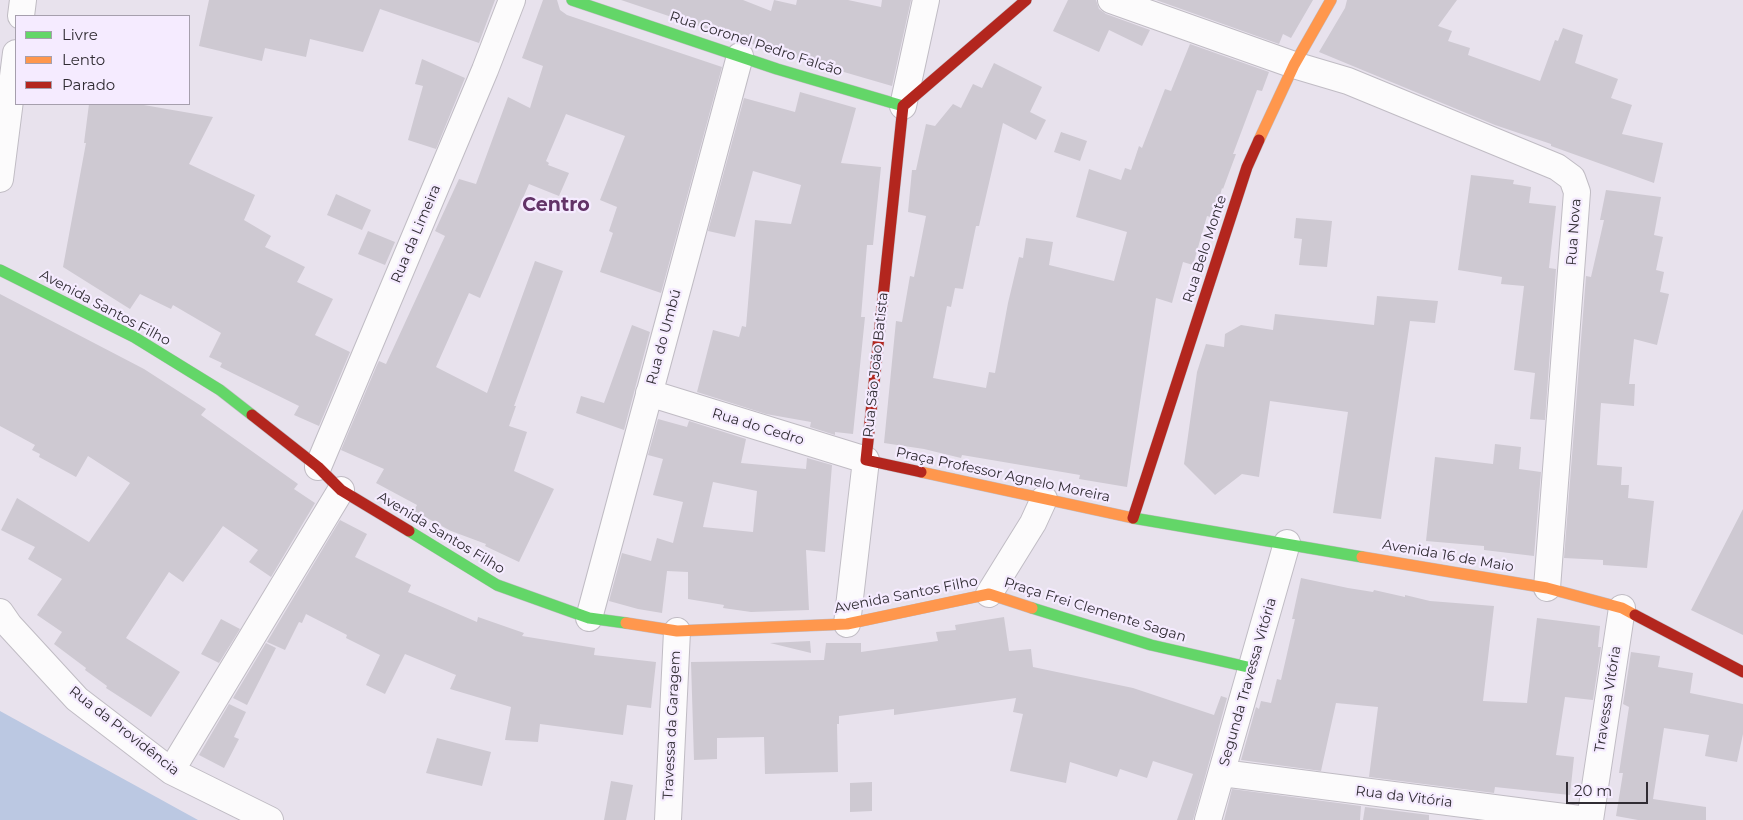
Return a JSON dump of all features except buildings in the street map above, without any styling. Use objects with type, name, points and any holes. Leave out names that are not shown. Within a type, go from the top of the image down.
[{"type":"street","points":[[21,15],[23,0]]},
{"type":"street","name":"Rua da Limeira","points":[[318,467],[485,70],[512,0]]},
{"type":"street","name":"Rua Coronel Pedro Falcão","points":[[572,0],[602,4],[740,56],[903,106]]},
{"type":"street","points":[[903,106],[926,0]]},
{"type":"street","points":[[903,106],[1026,0]]},
{"type":"street","name":"Rua Nova","points":[[1111,0],[1294,65],[1348,81],[1557,167],[1572,178],[1577,192],[1547,588]]},
{"type":"street","name":"Rua Belo Monte","points":[[1133,518],[1247,168],[1294,65],[1331,0]]},
{"type":"street","name":"Rua do Umbú","points":[[589,618],[740,56]]},
{"type":"street","points":[[0,179],[15,61]]},
{"type":"street","name":"Rua São João Batista","points":[[846,624],[866,460],[903,106]]},
{"type":"street","name":"Avenida Santos Filho","points":[[0,270],[134,337],[220,390],[318,467],[341,490],[498,585],[589,618],[677,631],[846,624],[988,594]]},
{"type":"street","name":"Rua do Cedro","points":[[649,393],[866,460]]},
{"type":"street","name":"Praça Professor Agnelo Moreira","points":[[866,460],[1133,518]]},
{"type":"street","points":[[171,770],[341,490]]},
{"type":"street","points":[[988,594],[1034,523],[1044,499]]},
{"type":"street","name":"Avenida 16 de Maio","points":[[1133,518],[1547,588],[1622,608],[1743,672]]},
{"type":"street","name":"Segunda Travessa Vitória","points":[[1208,820],[1287,543]]},
{"type":"street","name":"Praça Frei Clemente Sagan","points":[[988,594],[1151,645],[1252,668]]},
{"type":"street","name":"Travessa Vitória","points":[[1588,820],[1622,608]]},
{"type":"street","name":"Rua da Providência","points":[[0,612],[9,625],[77,699],[171,770],[270,820]]},
{"type":"street","name":"Travessa da Garagem","points":[[668,820],[677,631]]},
{"type":"street","name":"Rua da Vitória","points":[[1222,773],[1588,820]]},
{"type":"water","points":[[0,711],[198,820],[0,820]]},
{"type":"traffic: fast","points":[[572,0],[777,69],[903,106]]},
{"type":"traffic: fast","points":[[0,270],[134,337],[220,390],[252,415]]},
{"type":"traffic: fast","points":[[1133,518],[1362,557]]},
{"type":"traffic: fast","points":[[409,531],[497,585],[589,618],[626,623]]},
{"type":"traffic: fast","points":[[1032,608],[1151,645],[1252,668]]},
{"type":"traffic: slow","points":[[1259,140],[1294,65],[1331,0]]},
{"type":"traffic: slow","points":[[921,472],[1133,518]]},
{"type":"traffic: slow","points":[[1362,557],[1547,588],[1622,608],[1635,615]]},
{"type":"traffic: slow","points":[[626,623],[677,631],[847,624],[989,594],[1032,608]]},
{"type":"traffic: jam","points":[[903,106],[1026,0]]},
{"type":"traffic: jam","points":[[903,106],[866,460],[921,472]]},
{"type":"traffic: jam","points":[[1133,518],[1247,167],[1259,140]]},
{"type":"traffic: jam","points":[[252,415],[318,467],[341,490],[409,531]]},
{"type":"traffic: jam","points":[[1635,615],[1743,672]]},
{"type":"district","name":"Centro","points":[[556,205]]}]
